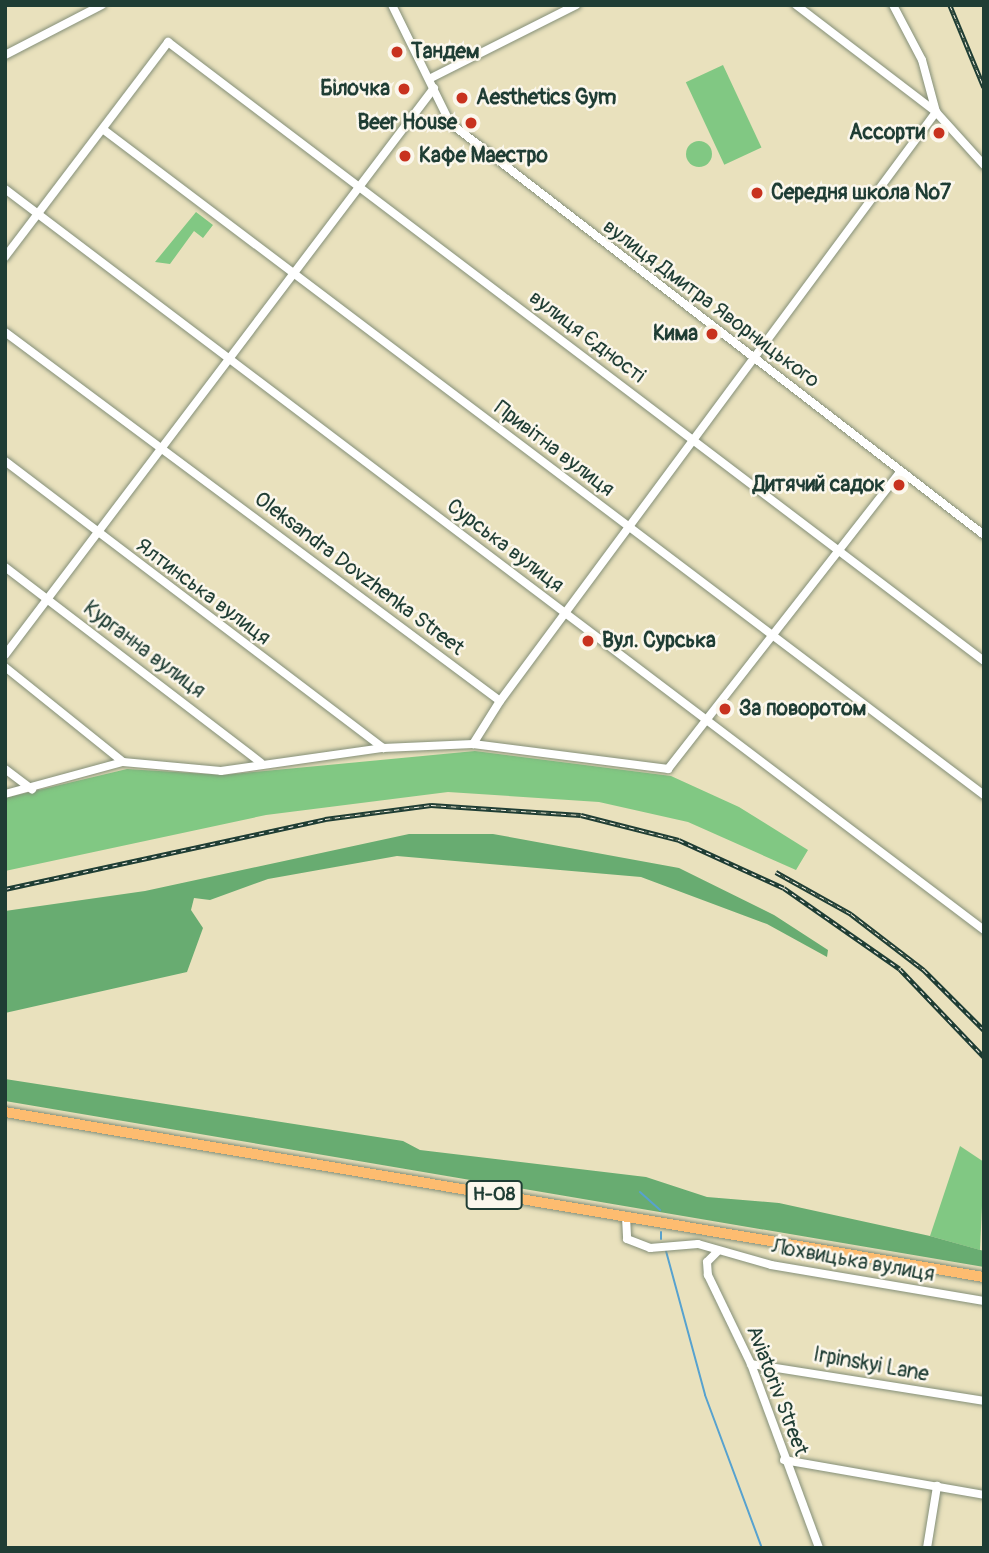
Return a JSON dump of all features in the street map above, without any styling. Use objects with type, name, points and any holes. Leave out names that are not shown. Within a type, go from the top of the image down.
[{"type":"main road","name":"Н-08","points":[[5,1112],[984,1277]]},
{"type":"street","points":[[5,55],[102,5]]},
{"type":"street","name":"вулиця Дмитра Яворницького","points":[[392,5],[450,123],[484,153],[984,534]]},
{"type":"street","points":[[429,79],[576,5]]},
{"type":"street","points":[[796,5],[936,113],[984,165]]},
{"type":"street","points":[[892,5],[922,60],[936,113]]},
{"type":"street","name":"вулиця Єдності","points":[[104,130],[168,42],[984,661]]},
{"type":"street","points":[[5,655],[230,360],[357,186],[434,88]]},
{"type":"street","points":[[472,744],[563,613],[695,441],[752,355],[936,113]]},
{"type":"street","points":[[5,257],[104,130]]},
{"type":"street","name":"Привітна вулиця","points":[[104,130],[984,795]]},
{"type":"street","name":"Сурська вулиця","points":[[5,189],[984,930]]},
{"type":"street","name":"Oleksandra Dovzhenka Street","points":[[5,332],[164,446],[500,701]]},
{"type":"street","name":"Ялтинська вулиця","points":[[5,461],[383,748]]},
{"type":"street","points":[[5,794],[32,789],[123,762],[192,771],[383,748],[472,744],[659,771],[681,759],[842,553],[901,471]]},
{"type":"street","name":"Курганна вулиця","points":[[5,567],[261,763]]},
{"type":"street","points":[[5,667],[123,762]]},
{"type":"street","points":[[5,769],[32,789]]},
{"type":"street","name":"Лохвицька вулиця","points":[[626,1217],[627,1239],[643,1246],[678,1242],[718,1252],[984,1301]]},
{"type":"street","name":"Aviatoriv Street","points":[[718,1252],[707,1262],[708,1275],[751,1364],[784,1460],[819,1548]]},
{"type":"street","name":"Irpinskyi Lane","points":[[751,1364],[984,1401]]},
{"type":"street","points":[[784,1460],[984,1495]]},
{"type":"street","points":[[927,1548],[937,1486]]},
{"type":"green space","points":[[723,65],[761,147],[724,165],[686,82]]},
{"type":"green space","points":[[699,141],[708,145],[712,154],[708,163],[699,167],[690,163],[686,154],[690,145]]},
{"type":"green space","points":[[196,212],[213,225],[203,238],[194,231],[170,264],[155,262]]},
{"type":"green space","points":[[475,751],[671,776],[739,807],[808,850],[796,870],[688,822],[599,802],[448,792],[266,815],[5,871],[5,798],[127,769],[223,775]]},
{"type":"green space","points":[[409,834],[493,834],[679,868],[774,915],[828,950],[827,957],[767,924],[641,877],[397,856],[268,879],[210,900],[194,898],[191,910],[203,928],[187,972],[5,1013],[5,911],[145,891]]},
{"type":"green space","points":[[5,1079],[403,1141],[420,1150],[646,1177],[707,1197],[779,1203],[930,1236],[984,1251],[984,1267],[5,1101]]},
{"type":"green space","points":[[960,1146],[984,1162],[980,1250],[930,1236]]},
{"type":"waterway","points":[[640,1192],[660,1210]]},
{"type":"waterway","points":[[661,1232],[661,1239]]},
{"type":"waterway","points":[[666,1251],[705,1395],[762,1548]]},
{"type":"railway","points":[[950,5],[984,87]]},
{"type":"railway","points":[[5,889],[325,819],[431,805],[581,815],[679,840],[784,888],[900,969],[984,1057]]},
{"type":"railway","points":[[776,872],[851,914],[924,970],[984,1030]]},
{"type":"place","name":"Тандем","points":[[397,52]]},
{"type":"place","name":"Білочка","points":[[404,89]]},
{"type":"place","name":"Aesthetics Gym","points":[[462,98]]},
{"type":"place","name":"Beer House","points":[[471,123]]},
{"type":"place","name":"Ассорти","points":[[939,133]]},
{"type":"place","name":"Кафе Маестро","points":[[405,156]]},
{"type":"place","name":"Середня школа №7","points":[[757,193]]},
{"type":"place","name":"Кима","points":[[712,334]]},
{"type":"place","name":"Дитячий садок","points":[[899,485]]},
{"type":"place","name":"Вул. Сурська","points":[[588,641]]},
{"type":"place","name":"За поворотом","points":[[725,709]]}]
